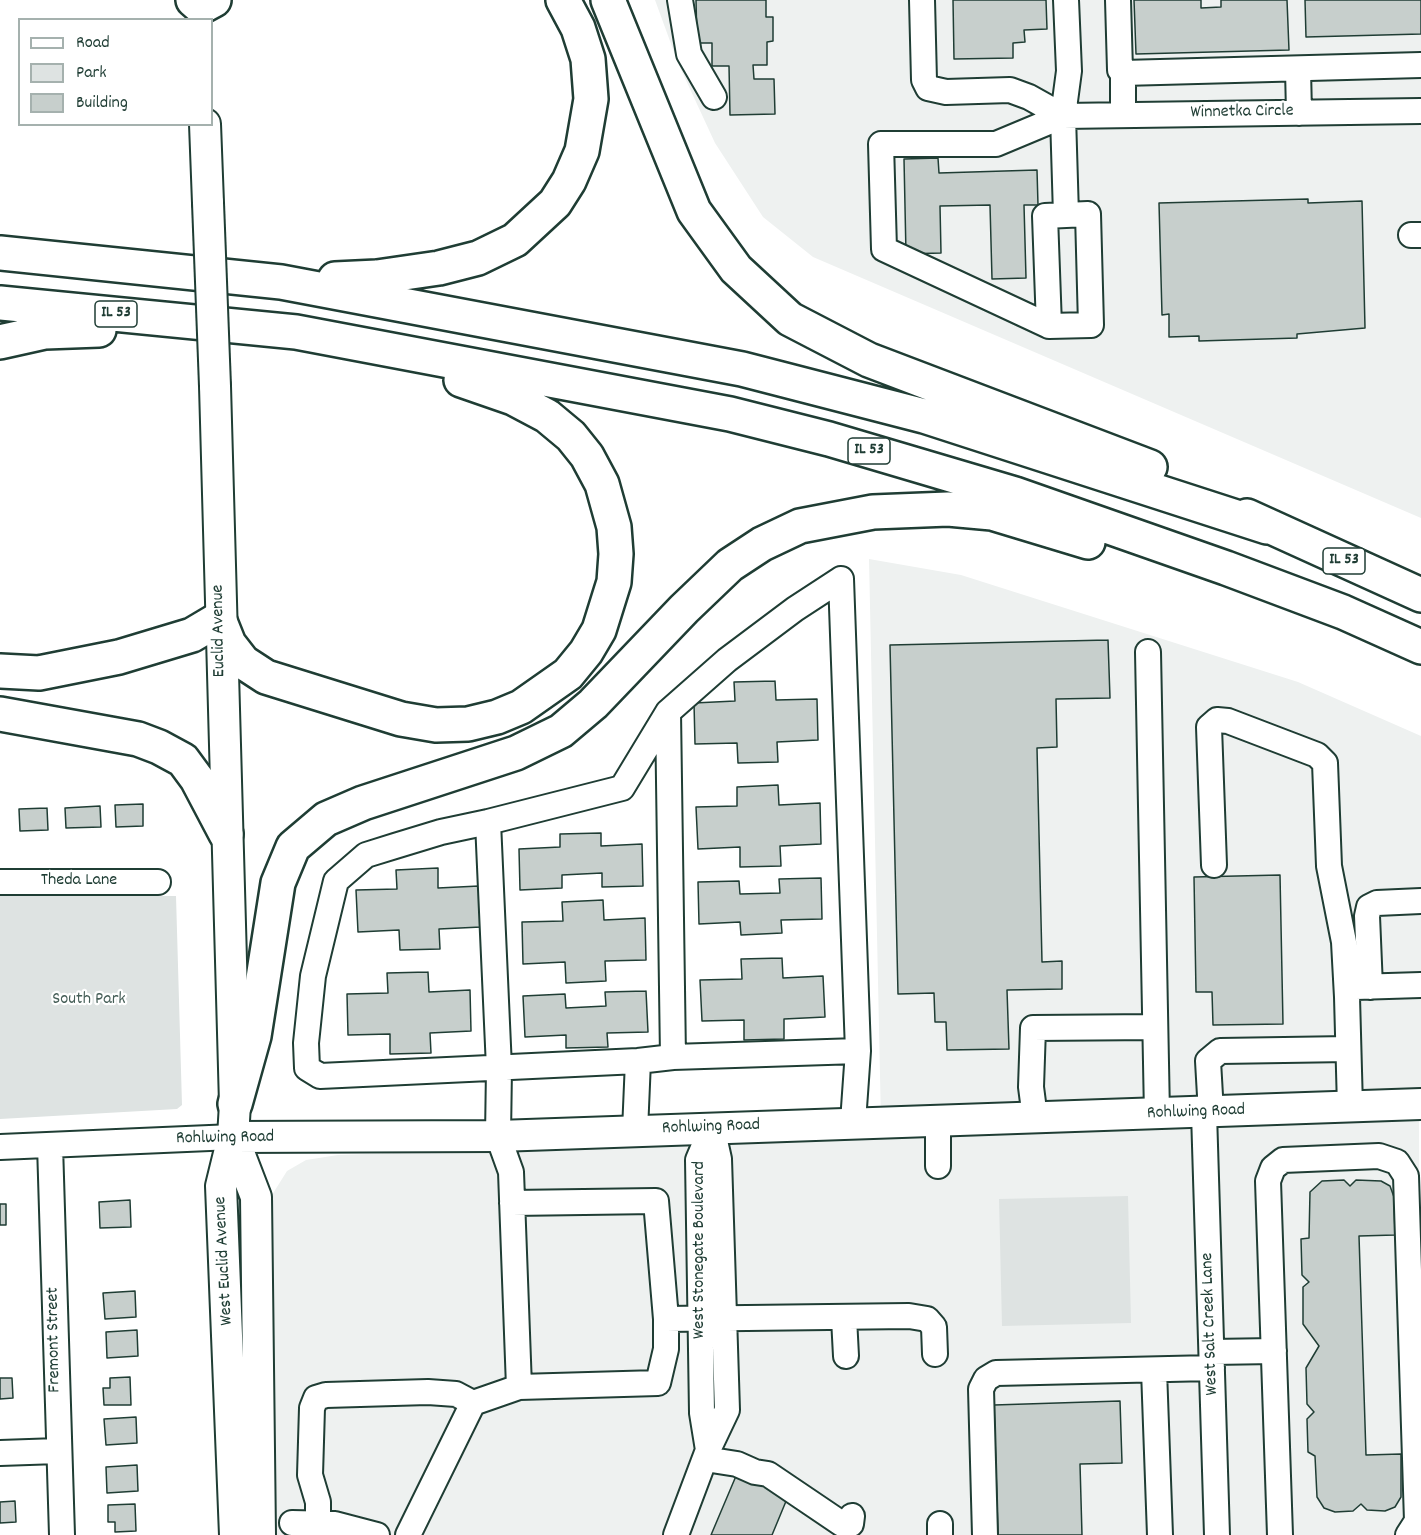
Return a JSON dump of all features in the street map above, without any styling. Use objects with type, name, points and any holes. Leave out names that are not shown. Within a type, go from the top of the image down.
[{"type":"highway","points":[[281,282],[377,277],[462,264],[494,252],[515,240],[538,221],[555,203],[576,166],[587,132],[590,107],[588,60],[578,28],[563,0]]},
{"type":"highway","points":[[608,0],[694,211],[736,269],[790,319],[869,360],[1181,480],[1267,527]]},
{"type":"highway","points":[[0,240],[96,261]]},
{"type":"highway","name":"IL 53","points":[[0,253],[96,261],[281,282],[742,369],[924,416],[1267,527],[1421,595]]},
{"type":"highway","name":"IL 53","points":[[0,303],[233,324],[296,332],[730,414],[828,439],[1015,494],[1343,612],[1421,647]]},
{"type":"highway","points":[[0,342],[54,331],[135,331],[233,324]]},
{"type":"highway","points":[[0,671],[39,673],[119,657],[192,634],[219,619],[229,644],[243,662],[266,677],[401,719],[453,725],[497,717],[521,707],[568,674],[586,652],[608,606],[614,582],[616,554],[610,508],[587,456],[571,436],[546,416],[513,398],[445,374],[381,362],[296,332]]},
{"type":"highway","points":[[235,1104],[254,1036],[278,883],[293,847],[326,819],[340,812],[516,753],[561,731],[593,704],[715,578],[744,554],[777,536],[822,520],[873,512],[948,509],[992,513],[1194,574],[1270,601],[1343,612]]},
{"type":"highway","points":[[0,714],[138,739],[159,747],[183,760],[197,779],[226,834]]},
{"type":"main road","name":"Euclid Avenue","points":[[205,126],[235,1104],[233,1137]]},
{"type":"main road","name":"Rohlwing Road","points":[[233,1137],[498,1136],[1421,1104]]},
{"type":"main road","name":"West Euclid Avenue","points":[[233,1137],[221,1186],[235,1535]]},
{"type":"main road","name":"West Euclid Avenue","points":[[233,1137],[256,1197],[260,1535]]},
{"type":"street","points":[[680,0],[689,54],[714,97]]},
{"type":"street","points":[[922,0],[924,80],[927,88],[946,92],[1010,90],[1063,116]]},
{"type":"street","points":[[1066,0],[1069,71],[1063,116],[1066,215]]},
{"type":"street","points":[[1118,0],[1120,70],[1123,73],[1123,115]]},
{"type":"street","points":[[1123,73],[1421,65]]},
{"type":"street","points":[[1298,69],[1299,113]]},
{"type":"street","name":"Winnetka Circle","points":[[1063,116],[1421,111]]},
{"type":"street","points":[[1049,326],[1045,216],[1088,214],[1091,325],[1049,326],[884,249],[881,144],[996,144],[1063,116]]},
{"type":"street","points":[[854,1122],[858,1051],[841,579],[795,609],[727,660],[668,712],[622,788],[441,832],[366,855],[336,881],[313,976],[306,1043],[307,1068],[320,1076],[638,1061],[673,1057],[858,1051]]},
{"type":"street","points":[[1148,652],[1156,1114]]},
{"type":"street","points":[[668,712],[673,1057]]},
{"type":"street","points":[[1214,865],[1209,727],[1216,720],[1228,721],[1317,755],[1325,762],[1329,866],[1344,942],[1350,1107]]},
{"type":"street","points":[[488,822],[499,1068],[498,1136],[511,1172],[519,1387]]},
{"type":"street","name":"Theda Lane","points":[[0,882],[158,882]]},
{"type":"street","points":[[1370,987],[1367,916],[1369,907],[1377,903],[1421,902]]},
{"type":"street","points":[[1347,997],[1356,987],[1421,985]]},
{"type":"street","points":[[1035,1118],[1031,1087],[1033,1028],[1155,1027]]},
{"type":"street","name":"West Salt Creek Lane","points":[[1217,1535],[1207,1113],[1208,1061],[1220,1051],[1348,1049]]},
{"type":"street","points":[[635,1131],[638,1061]]},
{"type":"street","points":[[938,1120],[938,1166]]},
{"type":"street","name":"West Stonegate Boulevard","points":[[707,1454],[702,1413],[698,1160],[712,1127]]},
{"type":"street","name":"West Stonegate Boulevard","points":[[676,1535],[707,1454],[727,1410],[719,1159],[712,1127]]},
{"type":"street","name":"Rohlwing Road","points":[[0,1147],[233,1137]]},
{"type":"street","name":"Fremont Street","points":[[50,1145],[62,1535]]},
{"type":"street","points":[[1280,1535],[1268,1181],[1273,1168],[1283,1160],[1379,1156],[1397,1162],[1406,1176],[1416,1521],[1408,1535]]},
{"type":"street","points":[[318,1523],[318,1502],[310,1475],[312,1408],[316,1398],[326,1395],[428,1392],[456,1394],[473,1402],[519,1387],[658,1383],[666,1349],[666,1319],[656,1201],[512,1203]]},
{"type":"street","points":[[666,1319],[909,1316],[927,1319],[934,1327],[935,1353]]},
{"type":"street","points":[[844,1318],[846,1356]]},
{"type":"street","points":[[986,1535],[981,1389],[986,1379],[996,1373],[1154,1370],[1274,1351]]},
{"type":"street","points":[[1154,1370],[1160,1535]]},
{"type":"street","points":[[408,1535],[473,1402]]},
{"type":"street","points":[[0,1453],[58,1451]]},
{"type":"street","points":[[707,1454],[755,1472],[768,1473],[842,1524],[851,1524],[852,1516]]},
{"type":"street","points":[[291,1523],[335,1524],[367,1534]]},
{"type":"shaded area","points":[[655,0],[1421,0],[1421,518],[813,257],[763,217],[715,143],[678,63]]},
{"type":"shaded area","points":[[869,559],[961,575],[1298,682],[1421,736],[1421,1104],[881,1122]]},
{"type":"shaded area","points":[[1419,1117],[1421,1535],[268,1535],[265,1459],[273,1302],[272,1195],[287,1171],[306,1160],[338,1155]]},
{"type":"green space","name":"South Park","points":[[0,895],[176,896],[182,1105],[177,1109],[0,1119]]},
{"type":"green space","points":[[1128,1196],[1131,1323],[1002,1326],[999,1199]]},
{"type":"building","points":[[696,0],[766,0],[766,17],[773,17],[773,41],[767,42],[767,65],[753,65],[754,79],[774,79],[775,114],[730,115],[729,66],[712,66],[712,43],[697,43]]},
{"type":"building","points":[[953,0],[1046,0],[1047,29],[1024,30],[1025,42],[1013,43],[1013,58],[954,59]]},
{"type":"building","points":[[1134,0],[1201,0],[1201,8],[1221,7],[1221,0],[1287,0],[1289,50],[1136,54]]},
{"type":"building","points":[[1305,0],[1421,0],[1421,34],[1306,37]]},
{"type":"building","points":[[938,158],[939,173],[1037,170],[1038,205],[1024,205],[1026,278],[992,279],[990,205],[940,206],[941,253],[906,254],[904,159]]},
{"type":"building","points":[[1308,199],[1308,203],[1362,201],[1365,328],[1297,334],[1297,338],[1199,341],[1199,336],[1169,337],[1169,314],[1162,315],[1159,203]]},
{"type":"building","points":[[1108,640],[1110,698],[1056,699],[1057,747],[1037,748],[1042,962],[1062,961],[1062,989],[1007,990],[1009,1049],[947,1050],[946,1022],[935,1022],[934,993],[898,994],[890,645]]},
{"type":"building","points":[[775,681],[776,700],[817,699],[818,740],[777,742],[778,762],[738,763],[737,743],[695,744],[694,703],[735,701],[734,682]]},
{"type":"building","points":[[778,785],[779,805],[820,803],[821,844],[780,846],[781,866],[740,867],[740,847],[698,849],[696,807],[737,806],[737,787]]},
{"type":"building","points":[[143,804],[143,826],[116,827],[115,805]]},
{"type":"building","points":[[100,806],[101,827],[66,828],[65,808]]},
{"type":"building","points":[[47,808],[48,830],[20,831],[19,809]]},
{"type":"building","points":[[601,833],[601,846],[642,844],[643,886],[602,887],[602,873],[562,875],[562,888],[520,890],[519,849],[560,847],[560,834]]},
{"type":"building","points":[[438,868],[438,888],[479,886],[481,927],[439,929],[440,949],[400,950],[399,930],[358,932],[356,890],[397,889],[396,870]]},
{"type":"building","points":[[1280,875],[1283,1024],[1213,1025],[1212,992],[1196,992],[1194,877]]},
{"type":"building","points":[[821,878],[822,919],[781,920],[782,933],[741,935],[740,922],[699,924],[698,882],[739,881],[740,894],[780,893],[779,879]]},
{"type":"building","points":[[603,900],[604,920],[645,918],[646,960],[605,961],[606,981],[566,983],[565,962],[523,964],[522,922],[563,921],[562,902]]},
{"type":"building","points":[[782,958],[783,978],[823,976],[825,1017],[784,1019],[784,1039],[744,1040],[744,1020],[702,1021],[700,980],[742,979],[741,959]]},
{"type":"building","points":[[428,972],[429,992],[470,990],[471,1031],[430,1033],[431,1053],[390,1054],[390,1034],[348,1035],[347,994],[388,993],[387,973]]},
{"type":"building","points":[[646,991],[648,1032],[607,1033],[608,1047],[566,1048],[566,1035],[525,1037],[523,996],[565,994],[566,1008],[606,1006],[605,992]]},
{"type":"building","points":[[1344,1180],[1350,1186],[1356,1180],[1381,1181],[1390,1186],[1394,1197],[1395,1235],[1359,1236],[1366,1455],[1401,1454],[1401,1497],[1395,1507],[1385,1511],[1367,1510],[1361,1504],[1353,1511],[1335,1512],[1324,1508],[1317,1497],[1315,1456],[1308,1452],[1307,1419],[1314,1412],[1307,1404],[1306,1368],[1319,1346],[1303,1324],[1303,1287],[1309,1282],[1302,1275],[1301,1239],[1309,1238],[1310,1192],[1322,1181]]},
{"type":"building","points":[[130,1200],[131,1227],[100,1228],[99,1202]]},
{"type":"building","points":[[0,1204],[6,1204],[6,1225],[0,1225]]},
{"type":"building","points":[[135,1291],[136,1317],[105,1319],[103,1293]]},
{"type":"building","points":[[137,1330],[138,1356],[107,1358],[106,1332]]},
{"type":"building","points":[[130,1377],[131,1405],[104,1405],[103,1388],[110,1388],[110,1378]]},
{"type":"building","points":[[0,1378],[12,1378],[13,1398],[0,1399]]},
{"type":"building","points":[[1120,1401],[1122,1463],[1080,1464],[1082,1535],[998,1535],[994,1405]]},
{"type":"building","points":[[136,1417],[137,1443],[106,1445],[104,1419]]},
{"type":"building","points":[[137,1465],[138,1491],[107,1493],[106,1467]]},
{"type":"building","points":[[736,1476],[789,1494],[772,1535],[711,1535]]},
{"type":"building","points":[[15,1501],[16,1522],[0,1523],[0,1502]]},
{"type":"building","points":[[135,1504],[136,1531],[115,1532],[115,1522],[108,1522],[108,1505]]}]
